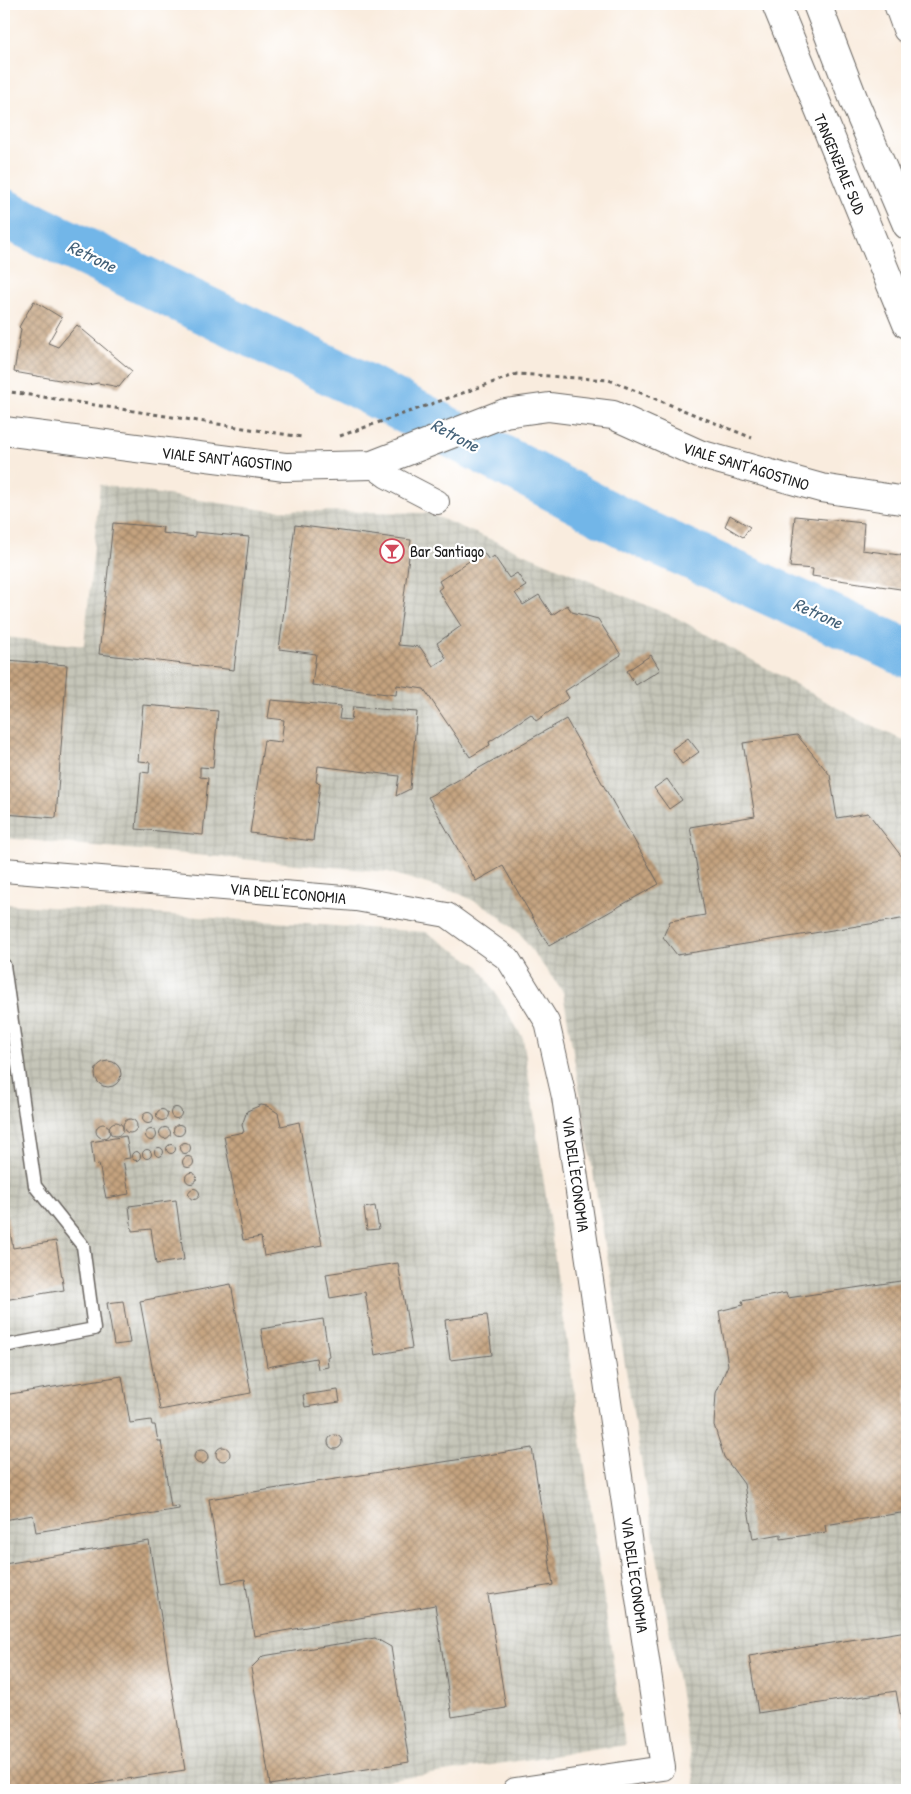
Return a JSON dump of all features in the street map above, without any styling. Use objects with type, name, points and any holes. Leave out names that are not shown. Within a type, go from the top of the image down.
[{"type":"main road","name":"TANGENZIALE SUD","points":[[776,4],[907,324]]},
{"type":"main road","points":[[817,4],[855,103],[907,225]]},
{"type":"main road","points":[[898,4],[907,29]]},
{"type":"main road","name":"VIALE SANT'AGOSTINO","points":[[4,431],[286,467],[372,465],[505,413],[549,407],[613,415],[699,454],[821,488],[907,501]]},
{"type":"street","points":[[372,465],[387,476],[437,502]]},
{"type":"street","name":"VIA DELL'ECONOMIA","points":[[4,870],[356,899],[447,915],[508,959],[547,1022],[564,1097],[663,1768],[515,1790]]},
{"type":"lane","points":[[4,965],[35,1186],[83,1246],[94,1329],[4,1346]]},
{"type":"path","points":[[4,392],[310,438]]},
{"type":"path","points":[[334,437],[461,392]]},
{"type":"shaded area","points":[[100,485],[265,510],[428,513],[677,618],[861,721],[907,742],[907,1790],[696,1790],[563,992],[518,932],[490,909],[460,894],[388,872],[4,838],[4,637],[84,646]]},
{"type":"shaded area","points":[[4,904],[426,932],[479,966],[523,1038],[625,1745],[324,1790],[4,1790]]},
{"type":"building","points":[[34,301],[62,318],[48,343],[58,347],[77,325],[132,371],[119,387],[98,383],[88,385],[14,372],[21,329],[19,327]]},
{"type":"building","points":[[730,515],[750,527],[743,537],[725,526]]},
{"type":"building","points":[[795,516],[864,523],[862,550],[907,556],[907,590],[812,576],[813,569],[790,567]]},
{"type":"building","points":[[113,523],[163,527],[162,533],[195,537],[195,532],[249,537],[234,670],[99,654]]},
{"type":"building","points":[[295,525],[411,540],[398,645],[420,647],[433,666],[446,658],[437,643],[461,626],[438,590],[442,587],[439,581],[483,552],[489,560],[494,556],[509,578],[517,573],[526,586],[515,593],[523,605],[539,595],[552,615],[567,605],[572,612],[598,619],[621,655],[565,691],[569,698],[536,721],[531,714],[489,742],[490,745],[470,757],[424,689],[397,685],[396,695],[312,685],[316,654],[279,649]]},
{"type":"building","points":[[651,655],[660,670],[636,685],[627,671]]},
{"type":"building","points":[[7,660],[67,665],[56,818],[4,814],[4,700]]},
{"type":"building","points":[[271,700],[341,706],[339,719],[351,720],[353,707],[417,712],[410,789],[396,796],[399,776],[318,766],[316,782],[320,783],[313,841],[250,833],[264,740],[281,742],[284,720],[268,718]]},
{"type":"building","points":[[143,705],[218,711],[213,768],[200,767],[200,777],[208,778],[203,835],[136,829],[141,772],[149,773],[150,762],[138,761]]},
{"type":"building","points":[[566,719],[659,884],[549,946],[503,866],[476,881],[428,797]]},
{"type":"building","points":[[797,735],[830,775],[837,818],[868,813],[902,857],[907,892],[907,918],[677,955],[663,937],[670,921],[705,915],[690,827],[755,816],[743,743]]},
{"type":"building","points":[[688,738],[699,752],[682,764],[672,749]]},
{"type":"building","points":[[667,779],[682,800],[669,809],[654,788]]},
{"type":"building","points":[[108,1061],[117,1065],[121,1074],[117,1083],[108,1087],[99,1083],[95,1074],[99,1065]]},
{"type":"building","points":[[261,1105],[267,1106],[278,1113],[281,1126],[299,1122],[322,1245],[264,1256],[261,1237],[243,1240],[224,1136],[244,1132],[242,1125],[247,1111]]},
{"type":"building","points":[[174,1108],[178,1108],[181,1113],[180,1117],[174,1118],[171,1115],[171,1111]]},
{"type":"building","points":[[162,1109],[168,1115],[162,1121],[156,1115]]},
{"type":"building","points":[[148,1112],[154,1118],[148,1124],[142,1118]]},
{"type":"building","points":[[130,1119],[135,1121],[137,1126],[135,1131],[130,1133],[125,1131],[123,1126],[125,1121]]},
{"type":"building","points":[[116,1122],[121,1124],[123,1129],[121,1134],[116,1136],[111,1134],[109,1129],[111,1124]]},
{"type":"building","points":[[103,1124],[108,1126],[110,1131],[108,1136],[103,1138],[98,1136],[96,1131],[98,1126]]},
{"type":"building","points":[[179,1124],[185,1130],[179,1136],[173,1130]]},
{"type":"building","points":[[165,1127],[171,1133],[165,1139],[159,1133]]},
{"type":"building","points":[[151,1129],[157,1135],[151,1141],[145,1135]]},
{"type":"building","points":[[126,1136],[130,1158],[123,1159],[129,1194],[106,1198],[99,1164],[94,1165],[91,1142]]},
{"type":"building","points":[[185,1142],[191,1148],[185,1154],[179,1148]]},
{"type":"building","points":[[171,1145],[175,1149],[171,1153],[167,1149]]},
{"type":"building","points":[[159,1148],[163,1152],[159,1156],[155,1152]]},
{"type":"building","points":[[147,1150],[151,1154],[147,1158],[143,1154]]},
{"type":"building","points":[[136,1152],[140,1156],[136,1160],[132,1156]]},
{"type":"building","points":[[188,1156],[194,1162],[188,1168],[182,1162]]},
{"type":"building","points":[[191,1172],[197,1178],[191,1184],[185,1178]]},
{"type":"building","points":[[194,1188],[200,1194],[194,1200],[188,1194]]},
{"type":"building","points":[[4,1198],[13,1248],[56,1241],[64,1290],[4,1300]]},
{"type":"building","points":[[176,1200],[184,1260],[156,1264],[151,1229],[132,1231],[129,1206]]},
{"type":"building","points":[[375,1206],[379,1229],[367,1230],[364,1208]]},
{"type":"building","points":[[398,1263],[412,1348],[375,1355],[365,1292],[330,1298],[326,1274]]},
{"type":"building","points":[[907,1280],[907,1512],[825,1525],[826,1532],[781,1539],[781,1534],[753,1539],[744,1484],[724,1457],[714,1425],[716,1393],[728,1365],[719,1311],[743,1305],[742,1301],[786,1293],[788,1298]]},
{"type":"building","points":[[231,1284],[251,1393],[160,1410],[140,1301]]},
{"type":"building","points":[[123,1301],[130,1343],[114,1345],[107,1303]]},
{"type":"building","points":[[487,1315],[492,1355],[450,1360],[445,1320]]},
{"type":"building","points":[[323,1319],[329,1356],[327,1357],[328,1367],[318,1369],[316,1358],[267,1367],[261,1329]]},
{"type":"building","points":[[122,1376],[130,1423],[151,1420],[152,1425],[155,1425],[158,1441],[161,1441],[171,1507],[179,1506],[179,1509],[36,1532],[33,1515],[4,1520],[4,1395]]},
{"type":"building","points":[[338,1390],[340,1402],[305,1407],[303,1395]]},
{"type":"building","points":[[332,1435],[338,1435],[342,1442],[338,1449],[332,1449],[328,1445],[328,1439]]},
{"type":"building","points":[[223,1447],[228,1449],[230,1454],[228,1459],[223,1461],[218,1459],[216,1454],[218,1449]]},
{"type":"building","points":[[532,1448],[553,1585],[488,1595],[506,1708],[452,1717],[435,1605],[254,1636],[245,1579],[222,1583],[209,1499]]},
{"type":"building","points":[[201,1450],[206,1452],[208,1457],[206,1462],[201,1464],[196,1462],[194,1457],[196,1452]]},
{"type":"building","points":[[149,1541],[185,1770],[55,1790],[4,1790],[4,1564]]},
{"type":"building","points":[[907,1631],[907,1752],[896,1691],[758,1713],[749,1656]]},
{"type":"building","points":[[375,1638],[391,1647],[409,1762],[270,1785],[251,1668],[263,1656]]},
{"type":"waterway","name":"Retrone","points":[[4,213],[352,381],[642,533],[907,653]]},
{"type":"place","name":"Bar Santiago","points":[[392,551]]}]
